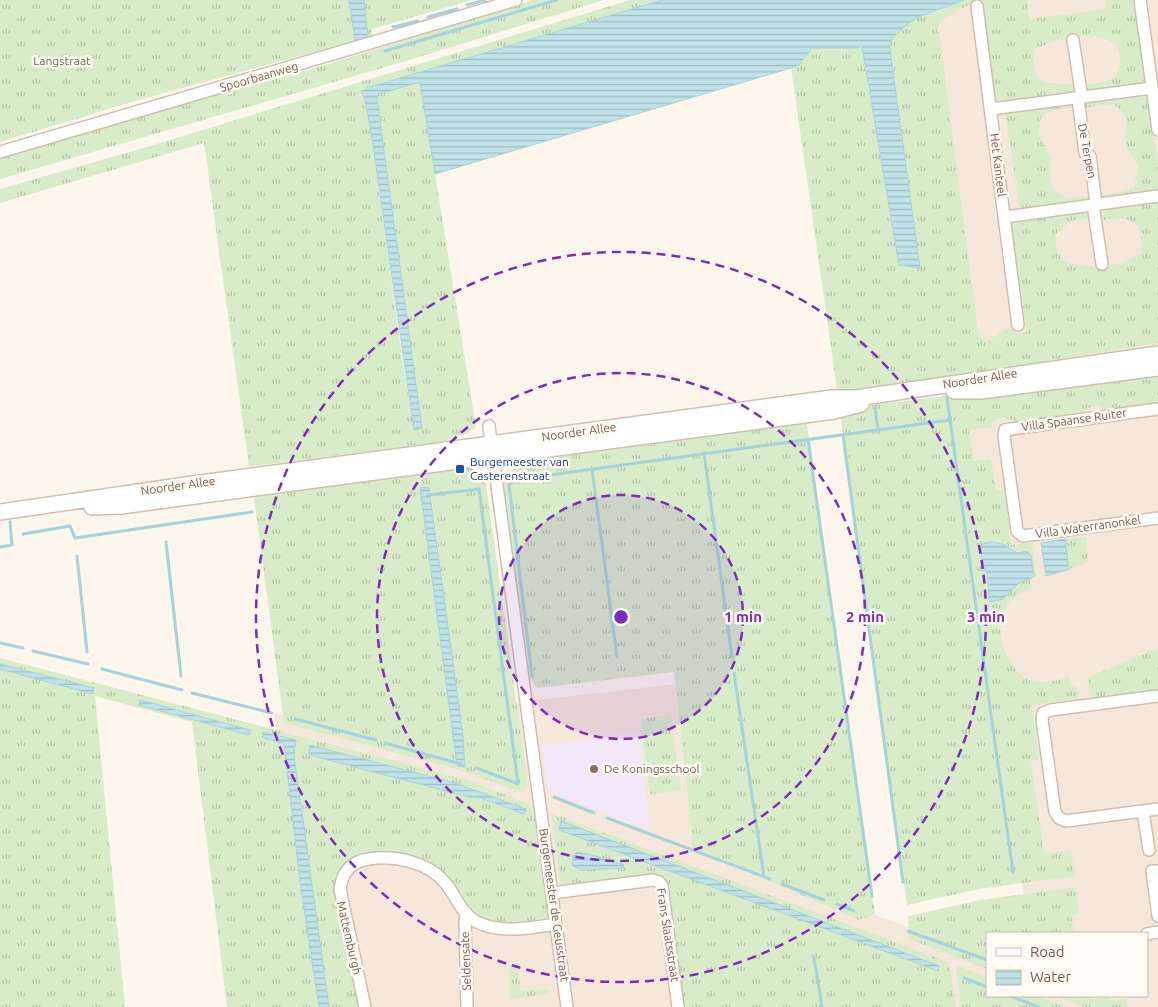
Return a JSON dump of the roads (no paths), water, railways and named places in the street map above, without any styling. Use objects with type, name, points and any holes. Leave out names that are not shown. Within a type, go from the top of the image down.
[{"type":"street","name":"Spoorbaanweg","points":[[0,152],[516,0]]},
{"type":"street","points":[[1140,0],[1158,130]]},
{"type":"street","name":"Het Kanteel","points":[[977,6],[1018,325]]},
{"type":"street","name":"De Terpen","points":[[1073,40],[1085,153],[1090,156],[1102,264]]},
{"type":"street","points":[[991,109],[1152,88]]},
{"type":"street","points":[[1005,217],[1158,196]]},
{"type":"street","name":"Noorder Allee","points":[[492,450],[832,398],[856,398],[1158,354]]},
{"type":"street","name":"Noorder Allee","points":[[0,512],[212,487],[492,450],[834,411],[855,405],[950,392],[981,391],[1158,368]]},
{"type":"street","name":"Villa Spaanse Ruiter","points":[[1020,534],[1017,531],[1004,436],[1005,430],[1158,409]]},
{"type":"street","points":[[489,426],[492,450]]},
{"type":"street","name":"Burgemeester de Geusstraat","points":[[492,450],[568,1007]]},
{"type":"street","name":"Noorder Allee","points":[[0,519],[93,507],[122,506],[212,487]]},
{"type":"street","name":"Villa Waterranonkel","points":[[1020,534],[1023,536],[1158,518]]},
{"type":"street","points":[[1158,696],[1051,710],[1043,713],[1042,720],[1055,812],[1059,818],[1066,821],[1158,809]]},
{"type":"street","points":[[1143,811],[1149,850]]},
{"type":"street","name":"Mattemburgh","points":[[365,1007],[340,896],[341,881],[349,866],[362,860],[377,858],[400,860],[421,865],[440,877],[467,916]]},
{"type":"street","points":[[1155,871],[1158,916]]},
{"type":"street","name":"Frans Slaatsstraat","points":[[552,893],[653,880],[659,882],[662,886],[678,1007]]},
{"type":"street","points":[[467,916],[485,925],[500,928],[520,929],[556,924]]},
{"type":"street","name":"Seldensate","points":[[467,916],[465,921],[468,1007]]},
{"type":"water","points":[[349,0],[364,0],[368,37],[355,40]]},
{"type":"water","points":[[662,0],[964,0],[915,19],[906,25],[889,43],[920,268],[899,265],[862,46],[857,48],[812,48],[799,65],[791,68],[435,174],[420,82],[378,94],[377,99],[422,428],[414,430],[372,138],[365,100],[361,91],[367,89],[367,86],[370,87]]},
{"type":"water","points":[[429,487],[463,736],[465,768],[457,765],[420,488]]},
{"type":"water","points":[[1065,539],[1069,569],[1046,576],[1041,543]]},
{"type":"water","points":[[992,542],[1003,544],[1017,553],[1027,551],[1031,556],[1034,577],[1019,583],[1003,599],[990,602],[988,578],[981,552],[982,544]]},
{"type":"water","points":[[0,664],[94,688],[93,694],[0,669]]},
{"type":"water","points":[[140,700],[250,730],[249,735],[139,705]]},
{"type":"water","points":[[263,732],[296,740],[294,755],[329,1007],[319,1007],[300,882],[284,744],[262,737]]},
{"type":"water","points":[[310,745],[455,783],[526,809],[524,814],[481,798],[469,797],[309,755]]},
{"type":"water","points":[[561,821],[939,966],[938,971],[559,830]]},
{"type":"water","points":[[576,852],[624,865],[623,868],[581,870],[573,866],[572,862]]},
{"type":"waterway","points":[[467,5],[485,0]]},
{"type":"waterway","points":[[385,51],[557,0]]},
{"type":"waterway","points":[[428,17],[457,9]]},
{"type":"waterway","points":[[393,27],[418,21]]},
{"type":"waterway","points":[[947,397],[950,420]]},
{"type":"waterway","points":[[875,407],[878,430]]},
{"type":"waterway","points":[[532,676],[509,485],[514,480],[950,420],[1013,872]]},
{"type":"waterway","points":[[843,435],[903,882]]},
{"type":"waterway","points":[[808,439],[872,896]]},
{"type":"waterway","points":[[704,453],[732,657]]},
{"type":"waterway","points":[[592,469],[617,657]]},
{"type":"waterway","points":[[428,495],[479,489],[518,784],[477,768]]},
{"type":"waterway","points":[[23,534],[70,526],[75,538],[252,512]]},
{"type":"waterway","points":[[0,547],[12,545],[10,522]]},
{"type":"waterway","points":[[166,542],[181,676]]},
{"type":"waterway","points":[[77,556],[87,652]]},
{"type":"waterway","points":[[0,643],[23,648]]},
{"type":"waterway","points":[[33,651],[88,664]]},
{"type":"waterway","points":[[102,669],[182,690]]},
{"type":"waterway","points":[[734,673],[764,877]]},
{"type":"waterway","points":[[192,693],[272,713]]},
{"type":"waterway","points":[[295,719],[376,740]]},
{"type":"waterway","points":[[385,743],[461,764],[460,766]]},
{"type":"waterway","points":[[554,797],[594,813]]},
{"type":"waterway","points":[[607,818],[770,879]]},
{"type":"waterway","points":[[782,884],[824,900]]},
{"type":"waterway","points":[[837,904],[854,911]]},
{"type":"waterway","points":[[908,931],[986,960]]},
{"type":"waterway","points":[[814,958],[822,1007]]},
{"type":"waterway","points":[[964,978],[986,987]]},
{"type":"waterway","points":[[1013,997],[1039,1007]]},
{"type":"place","name":"Burgemeester van Casterenstraat","points":[[460,469]]},
{"type":"place","name":"De Koningsschool","points":[[594,769]]},
{"type":"park label","name":"Langstraat","points":[[62,61]]}]
